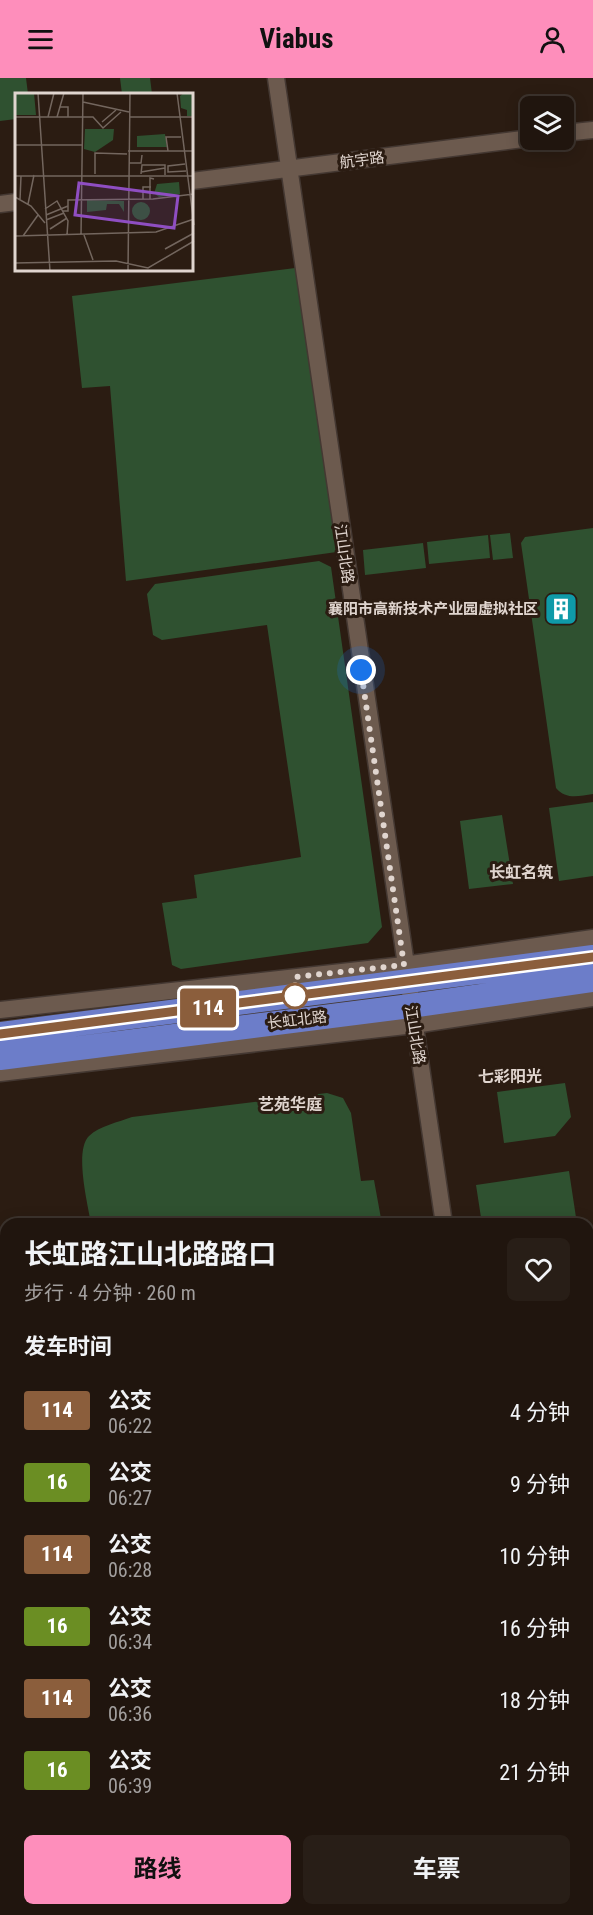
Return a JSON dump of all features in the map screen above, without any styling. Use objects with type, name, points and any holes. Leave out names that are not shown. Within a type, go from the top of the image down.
[{"type":"highway","name":"长虹北路","points":[[0,1034],[405,973],[593,957]]},
{"type":"highway","name":"长虹北路","points":[[0,1058],[412,1016],[593,980]]},
{"type":"street","name":"江山北路","points":[[276,78],[405,973],[443,1218]]},
{"type":"street","points":[[574,132],[593,130]]},
{"type":"street","name":"航宇路","points":[[194,181],[520,139]]},
{"type":"street","points":[[0,204],[15,202]]},
{"type":"street","points":[[0,1010],[405,973],[593,938]]},
{"type":"street","points":[[0,1073],[412,1016],[593,998]]},
{"type":"green space","points":[[0,78],[26,78],[28,93],[15,93],[15,119],[0,121]]},
{"type":"green space","points":[[120,78],[150,78],[152,93],[122,93]]},
{"type":"green space","points":[[303,267],[344,551],[126,581],[110,386],[82,388],[72,296]]},
{"type":"green space","points":[[593,528],[593,794],[573,796],[564,794],[556,788],[521,543],[525,537]]},
{"type":"green space","points":[[510,533],[513,558],[493,560],[490,535]]},
{"type":"green space","points":[[488,535],[490,558],[429,564],[427,542]]},
{"type":"green space","points":[[423,543],[426,568],[365,575],[363,550]]},
{"type":"green space","points":[[319,561],[331,567],[382,927],[368,943],[181,969],[172,965],[162,903],[197,898],[194,875],[301,857],[267,625],[162,640],[153,635],[147,594],[155,584]]},
{"type":"green space","points":[[593,802],[593,876],[559,881],[549,808]]},
{"type":"green space","points":[[502,815],[513,884],[469,889],[460,821]]},
{"type":"green space","points":[[565,1083],[571,1117],[555,1136],[504,1143],[497,1092]]},
{"type":"green space","points":[[327,1093],[343,1098],[351,1113],[361,1181],[374,1180],[381,1218],[90,1218],[82,1165],[85,1143],[89,1136],[98,1130],[132,1117]]},
{"type":"green space","points":[[569,1171],[576,1218],[481,1218],[476,1185]]},
{"type":"bus line","name":"114","points":[[0,1034],[593,957]]},
{"type":"place","name":"襄阳市高新技术产业园虚拟社区","points":[[561,609]]},
{"type":"district","name":"长虹名筑","points":[[521,872]]},
{"type":"district","name":"七彩阳光","points":[[510,1076]]},
{"type":"district","name":"艺苑华庭","points":[[290,1104]]},
{"type":"route","points":[[295,996],[295,977],[404,965],[361,670]]}]
